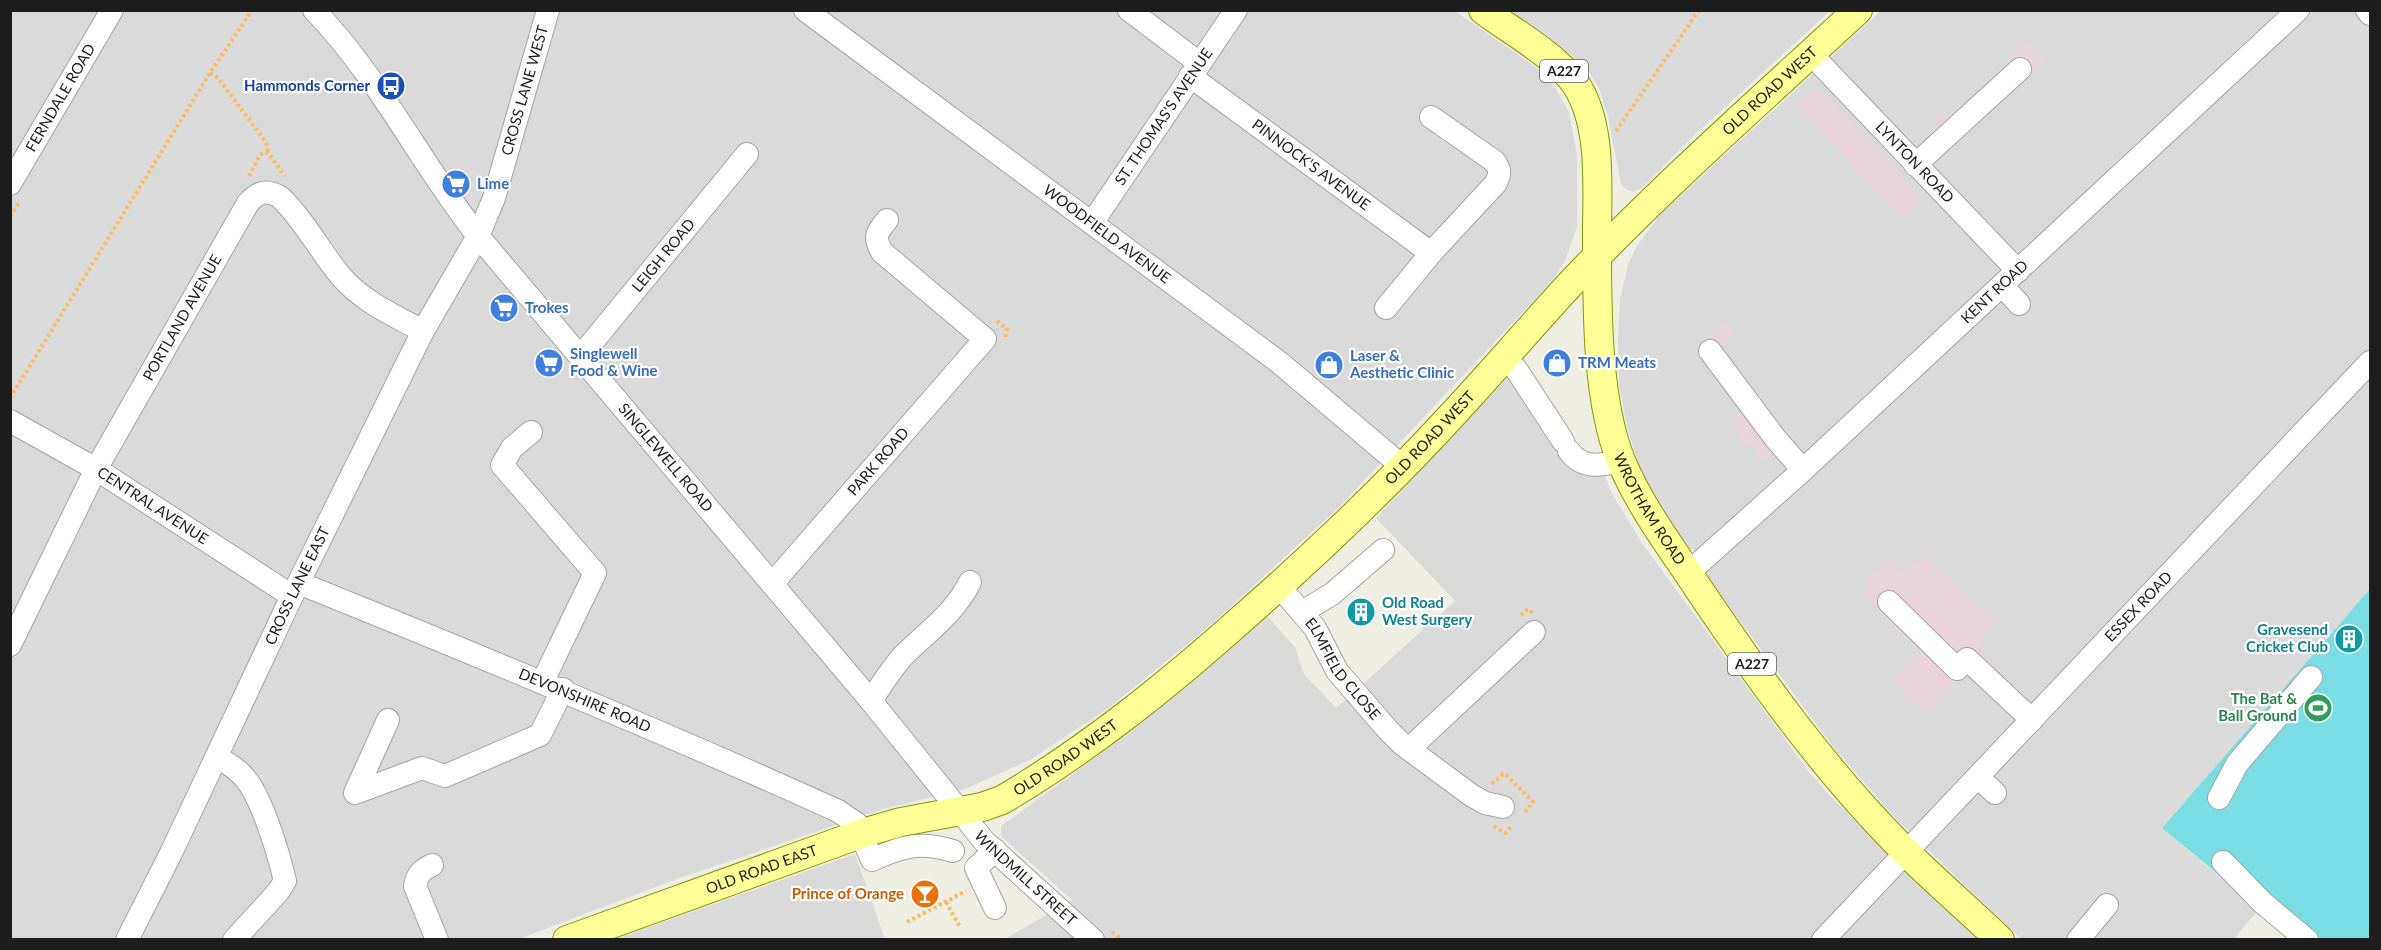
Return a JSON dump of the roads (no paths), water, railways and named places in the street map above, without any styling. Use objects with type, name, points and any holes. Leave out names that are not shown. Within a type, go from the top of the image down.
[{"type":"main road","name":"WROTHAM ROAD","points":[[1483,10],[1548,57],[1576,85],[1588,112],[1597,166],[1599,334],[1607,408],[1621,461],[1640,500],[1724,626],[1824,760],[1906,852],[2000,939]]},
{"type":"main road","name":"OLD ROAD WEST","points":[[960,812],[982,807],[1004,798],[1127,716],[1279,586],[1403,467],[1554,302],[1646,207],[1853,12]]},
{"type":"main road","name":"A227","points":[[1597,166],[1615,199],[1628,207],[1646,207]]},
{"type":"main road","name":"A227","points":[[1554,302],[1581,307],[1599,334]]},
{"type":"main road","name":"OLD ROAD EAST","points":[[567,939],[863,833],[901,822],[960,812]]},
{"type":"street","name":"FERNDALE ROAD","points":[[10,184],[112,10]]},
{"type":"street","name":"SINGLEWELL ROAD","points":[[314,10],[337,34],[358,62],[450,199],[478,236],[871,701],[960,812]]},
{"type":"street","name":"CROSS LANE WEST","points":[[478,236],[494,198],[548,10]]},
{"type":"street","name":"WOODFIELD AVENUE","points":[[805,10],[1280,363],[1403,467]]},
{"type":"street","name":"PINNOCK'S AVENUE","points":[[1129,10],[1195,69],[1431,253]]},
{"type":"street","name":"ST. THOMAS'S AVENUE","points":[[1092,224],[1236,10]]},
{"type":"street","name":"KENT ROAD","points":[[1688,573],[1803,470],[2298,10]]},
{"type":"street","points":[[2367,10],[2370,14]]},
{"type":"street","name":"LYNTON ROAD","points":[[1810,54],[1915,165],[2010,278],[2019,304]]},
{"type":"street","points":[[1915,165],[2020,69]]},
{"type":"street","points":[[1397,304],[1431,253],[1496,183],[1499,174],[1499,167],[1494,161],[1431,117]]},
{"type":"street","name":"LEIGH ROAD","points":[[581,356],[747,154]]},
{"type":"street","name":"PORTLAND AVENUE","points":[[10,645],[96,469],[248,203],[257,193],[266,191],[280,197],[340,276],[356,292],[376,306],[423,331]]},
{"type":"street","name":"PARK ROAD","points":[[772,584],[986,337],[882,252],[876,242],[876,234],[887,220]]},
{"type":"street","name":"CROSS LANE EAST","points":[[127,939],[217,757],[295,589],[423,331],[478,236]]},
{"type":"street","points":[[1710,351],[1775,438],[1803,470]]},
{"type":"street","points":[[1503,358],[1516,369],[1577,460],[1587,465],[1621,461]]},
{"type":"street","name":"ESSEX ROAD","points":[[1823,939],[2370,362]]},
{"type":"street","name":"CENTRAL AVENUE","points":[[13,412],[96,469],[295,589]]},
{"type":"street","points":[[388,720],[355,793],[422,768],[445,776],[540,735],[553,685],[595,573],[502,465],[512,448],[531,432]]},
{"type":"street","points":[[1302,612],[1332,594],[1383,550]]},
{"type":"street","points":[[871,701],[891,671],[951,610],[963,596],[970,582]]},
{"type":"street","name":"ELMFIELD CLOSE","points":[[1279,586],[1315,628],[1341,677],[1387,729],[1409,749],[1476,798],[1503,807]]},
{"type":"street","name":"DEVONSHIRE ROAD","points":[[295,589],[553,685],[703,749],[838,811],[857,824],[863,833]]},
{"type":"street","points":[[1889,602],[1957,669],[1967,659],[2032,720]]},
{"type":"street","points":[[1409,749],[1534,632]]},
{"type":"street","points":[[2219,798],[2237,764],[2312,677]]},
{"type":"street","points":[[217,757],[245,777],[255,793],[279,856],[285,880],[278,892],[234,939]]},
{"type":"street","points":[[1978,777],[1995,793]]},
{"type":"street","name":"WINDMILL STREET","points":[[960,812],[984,841],[1093,939]]},
{"type":"street","points":[[863,833],[872,860],[897,849],[915,845],[934,845],[953,851]]},
{"type":"street","points":[[995,850],[976,868],[995,908]]},
{"type":"street","points":[[2223,862],[2263,903],[2307,939]]},
{"type":"street","points":[[432,865],[422,869],[417,877],[416,885],[437,939]]},
{"type":"street","points":[[2078,939],[2107,905]]},
{"type":"place","name":"Hammonds Corner","points":[[391,86]]},
{"type":"place","name":"Lime","points":[[456,184]]},
{"type":"place","name":"Trokes","points":[[504,308]]},
{"type":"place","name":"Singlewell Food & Wine","points":[[549,363]]},
{"type":"place","name":"TRM Meats","points":[[1557,363]]},
{"type":"place","name":"Laser & Aesthetic Clinic","points":[[1329,365]]},
{"type":"place","name":"Old Road West Surgery","points":[[1361,612]]},
{"type":"place","name":"Gravesend Cricket Club","points":[[2349,639]]},
{"type":"place","name":"The Bat & Ball Ground","points":[[2318,708]]},
{"type":"place","name":"Prince of Orange","points":[[925,894]]}]
